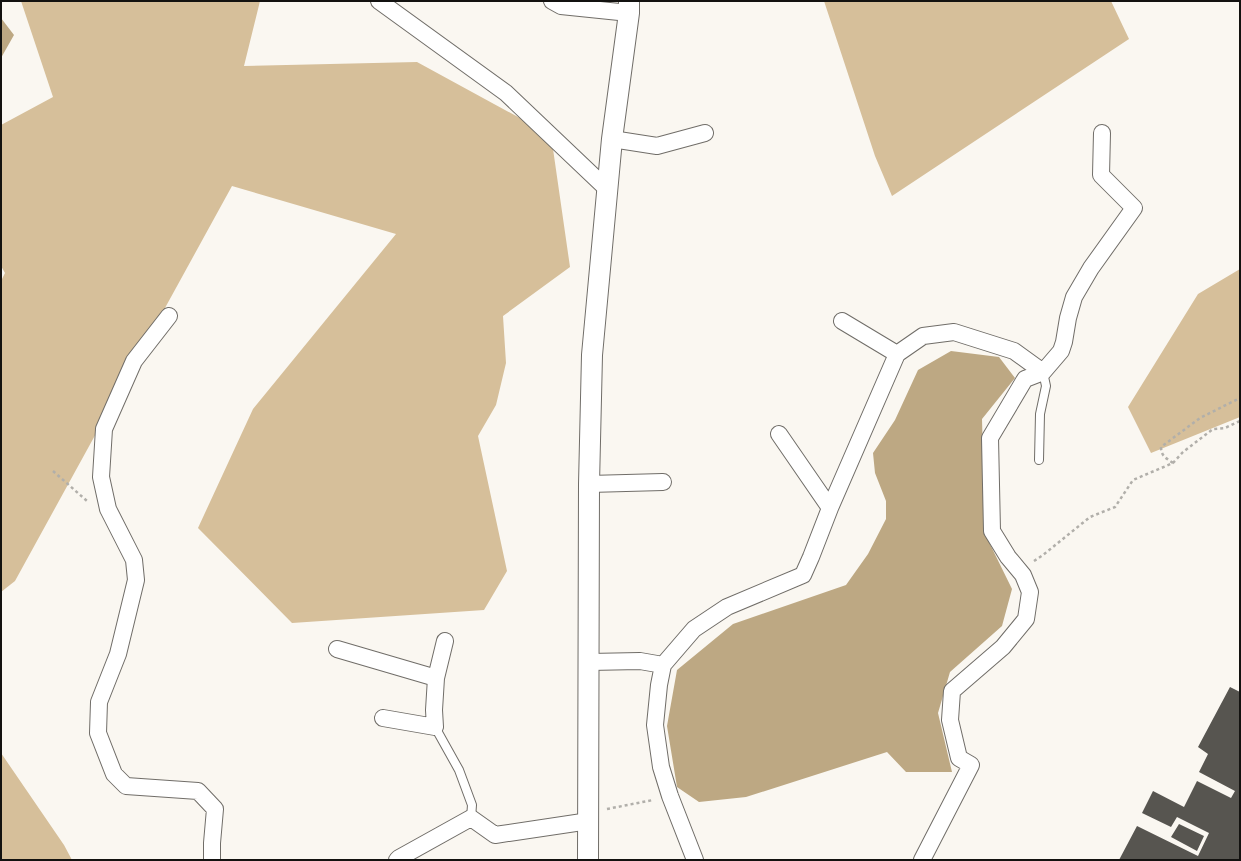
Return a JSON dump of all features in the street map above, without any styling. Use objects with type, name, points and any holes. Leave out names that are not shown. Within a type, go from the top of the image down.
[{"type":"street","points":[[378,1],[506,93],[607,190]]},
{"type":"street","points":[[552,1],[561,6],[629,7],[612,139],[592,356],[589,484],[588,860]]},
{"type":"street","points":[[612,139],[657,146],[705,133]]},
{"type":"street","points":[[922,860],[971,765],[959,758],[950,720],[952,691],[1003,647],[1026,619],[1030,592],[1023,575],[1008,557],[992,531],[990,438],[1025,379],[1043,372],[1060,351],[1064,342],[1068,318],[1074,297],[1091,268],[1134,208],[1101,175],[1102,133]]},
{"type":"street","points":[[169,316],[134,361],[104,429],[101,477],[108,509],[134,560],[136,580],[118,654],[99,702],[98,734],[114,774],[126,786],[198,791],[215,809],[212,860]]},
{"type":"street","points":[[842,321],[897,354]]},
{"type":"street","points":[[695,860],[670,796],[661,768],[655,725],[659,685],[663,665],[694,629],[727,607],[803,575],[830,508],[897,354],[923,336],[954,332],[1014,351],[1043,372]]},
{"type":"street","points":[[779,434],[830,508]]},
{"type":"street","points":[[589,484],[663,482]]},
{"type":"street","points":[[382,718],[435,727],[434,710],[436,678],[446,641]]},
{"type":"street","points":[[338,648],[436,678]]},
{"type":"street","points":[[589,662],[640,661],[663,665]]},
{"type":"street","points":[[397,860],[471,818],[494,835],[589,817]]},
{"type":"lane","points":[[1039,460],[1040,414],[1046,386],[1043,372]]},
{"type":"lane","points":[[435,727],[459,770],[472,805],[471,818]]},
{"type":"path","points":[[1173,463],[1164,456],[1161,452],[1161,447],[1200,418],[1240,398]]},
{"type":"path","points":[[1018,570],[1043,555],[1090,517],[1115,507],[1132,480],[1173,463],[1183,452],[1213,429],[1224,428],[1240,421]]},
{"type":"path","points":[[52,471],[98,510],[108,509]]},
{"type":"path","points":[[589,817],[670,796]]},
{"type":"shaded area","points":[[21,1],[260,1],[244,66],[417,62],[551,135],[570,267],[503,316],[506,363],[496,405],[478,436],[507,571],[484,610],[292,623],[198,528],[253,409],[396,234],[232,186],[15,581],[1,592],[1,281],[5,273],[1,266],[1,125],[53,97]]},
{"type":"shaded area","points":[[824,1],[1111,1],[1129,39],[892,196],[875,156]]},
{"type":"shaded area","points":[[1,18],[14,35],[1,58]]},
{"type":"shaded area","points":[[1240,269],[1240,417],[1151,453],[1128,407],[1198,294]]},
{"type":"shaded area","points":[[951,351],[999,357],[1015,378],[982,419],[985,534],[1012,589],[1002,626],[950,672],[938,713],[952,772],[906,772],[887,752],[746,797],[699,802],[677,787],[667,726],[677,670],[733,624],[846,585],[868,554],[886,519],[886,501],[875,473],[873,453],[895,420],[918,370]]},
{"type":"shaded area","points":[[1,753],[64,845],[72,860],[1,860]]},
{"type":"building","points":[[1230,687],[1240,692],[1240,860],[1119,860],[1137,826],[1198,856],[1209,833],[1177,817],[1171,827],[1142,813],[1153,791],[1184,807],[1197,781],[1231,798],[1235,791],[1199,772],[1208,754],[1198,747]]},
{"type":"building","points":[[1179,824],[1204,836],[1197,851],[1171,837]]}]
